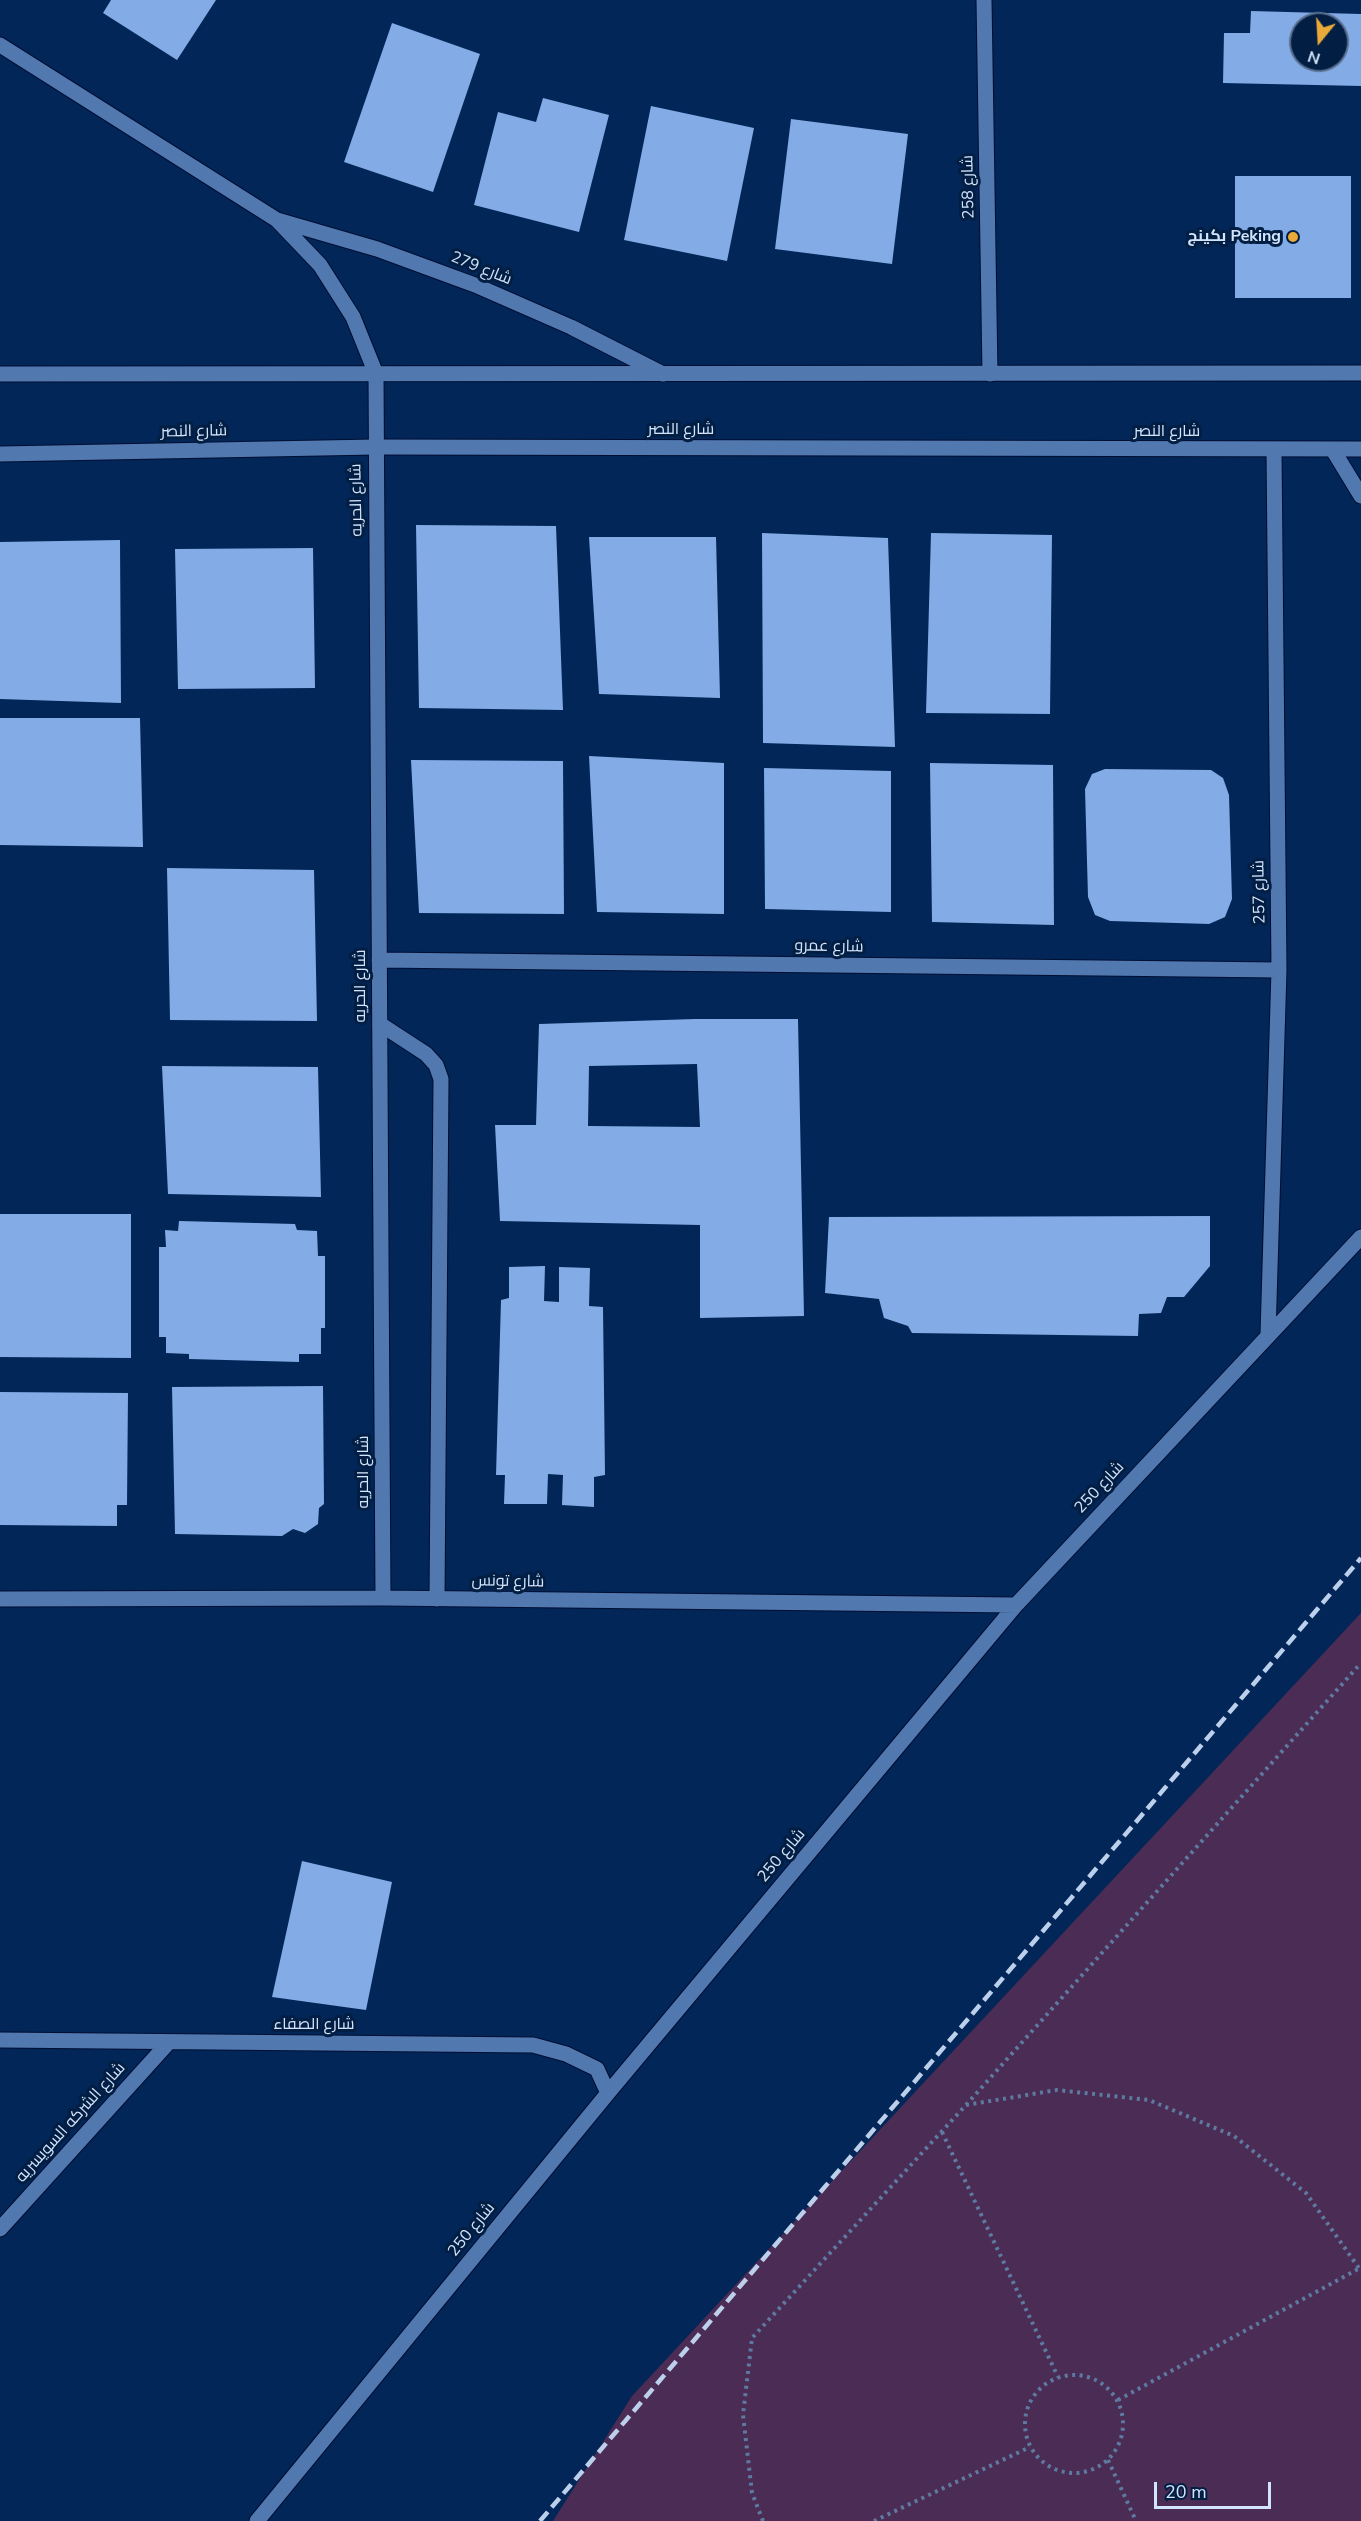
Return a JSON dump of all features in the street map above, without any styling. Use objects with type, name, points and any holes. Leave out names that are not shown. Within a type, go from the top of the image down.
[{"type":"street","name":"شارع 258","points":[[984,0],[990,374]]},
{"type":"street","name":"شارع 279","points":[[0,45],[277,220],[320,265],[353,317],[376,374]]},
{"type":"street","name":"شارع 279","points":[[277,220],[377,249],[475,285],[571,327],[663,374]]},
{"type":"street","points":[[0,374],[1360,372]]},
{"type":"street","name":"شارع الحريه","points":[[376,374],[383,1599]]},
{"type":"street","name":"شارع النصر","points":[[0,454],[375,447],[1361,449]]},
{"type":"street","name":"شارع 257","points":[[1268,1334],[1279,970],[1274,450]]},
{"type":"street","points":[[1333,450],[1361,496]]},
{"type":"street","name":"شارع عمرو","points":[[379,960],[1279,970]]},
{"type":"street","points":[[380,1024],[426,1054],[436,1065],[441,1079],[437,1599]]},
{"type":"street","name":"شارع 250","points":[[257,2521],[608,2093],[1016,1605],[1361,1237]]},
{"type":"street","name":"شارع تونس","points":[[0,1599],[437,1599],[1016,1605]]},
{"type":"street","name":"شارع الصفاء","points":[[0,2040],[533,2044],[566,2054],[597,2069],[608,2093]]},
{"type":"street","name":"شارع الشركه السويسريه","points":[[0,2229],[169,2042]]},
{"type":"path","points":[[763,2521],[752,2493],[743,2415],[752,2338],[942,2132],[1361,1663]]},
{"type":"path","points":[[966,2105],[1057,2090],[1149,2100],[1234,2136],[1306,2193],[1360,2270],[1118,2400]]},
{"type":"path","points":[[942,2132],[1058,2377]]},
{"type":"path","points":[[1081,2375],[1102,2383],[1118,2400],[1124,2421],[1121,2442],[1108,2460],[1089,2471],[1066,2473],[1045,2464],[1030,2447],[1024,2427],[1028,2405],[1040,2388],[1058,2377],[1081,2375]]},
{"type":"path","points":[[874,2521],[1030,2447]]},
{"type":"path","points":[[1108,2460],[1136,2521]]},
{"type":"shaded area","points":[[1361,1613],[1361,2521],[553,2521],[632,2396]]},
{"type":"building","points":[[111,0],[216,0],[177,60],[103,13]]},
{"type":"building","points":[[1251,11],[1289,12],[1289,72],[1349,72],[1349,14],[1361,14],[1361,86],[1223,83],[1224,33],[1250,33]]},
{"type":"building","points":[[392,23],[480,54],[433,192],[344,162]]},
{"type":"building","points":[[543,98],[609,115],[579,232],[474,205],[498,112],[536,122]]},
{"type":"building","points":[[651,106],[754,128],[727,261],[624,240]]},
{"type":"building","points":[[791,119],[908,134],[892,264],[775,249]]},
{"type":"building","name":"بكينج Peking","points":[[1235,176],[1351,176],[1351,298],[1235,298]]},
{"type":"building","points":[[416,525],[556,526],[563,710],[419,708]]},
{"type":"building","points":[[762,533],[888,538],[895,747],[763,743]]},
{"type":"building","points":[[931,533],[1052,535],[1050,714],[926,713]]},
{"type":"building","points":[[589,537],[716,537],[720,698],[599,694]]},
{"type":"building","points":[[120,540],[121,703],[0,699],[0,542]]},
{"type":"building","points":[[313,548],[315,688],[178,689],[175,549]]},
{"type":"building","points":[[0,718],[140,718],[143,847],[0,845]]},
{"type":"building","points":[[589,756],[724,763],[724,914],[597,912]]},
{"type":"building","points":[[411,760],[563,761],[564,914],[419,913]]},
{"type":"building","points":[[930,763],[1053,765],[1054,925],[932,922]]},
{"type":"building","points":[[764,768],[891,771],[891,912],[765,909]]},
{"type":"building","points":[[1105,769],[1211,770],[1223,778],[1229,795],[1232,899],[1225,917],[1209,924],[1110,921],[1095,915],[1088,897],[1085,789],[1092,774]]},
{"type":"building","points":[[167,868],[314,870],[317,1021],[170,1020]]},
{"type":"building","points":[[695,1019],[798,1019],[804,1316],[700,1318],[700,1225],[500,1221],[495,1125],[536,1125],[539,1024]],"holes":[[[697,1064],[700,1127],[588,1126],[589,1066]]]},
{"type":"building","points":[[162,1066],[318,1067],[321,1197],[168,1194]]},
{"type":"building","points":[[0,1214],[131,1214],[131,1358],[0,1357]]},
{"type":"building","points":[[1210,1216],[1210,1266],[1184,1297],[1167,1297],[1161,1313],[1139,1314],[1138,1336],[912,1333],[908,1326],[884,1318],[879,1299],[825,1293],[829,1217]]},
{"type":"building","points":[[179,1221],[295,1224],[297,1230],[317,1231],[318,1256],[325,1256],[325,1328],[321,1328],[321,1354],[299,1354],[299,1362],[189,1359],[189,1354],[166,1353],[166,1337],[159,1337],[159,1247],[166,1247],[165,1230],[178,1231]]},
{"type":"building","points":[[545,1266],[544,1301],[559,1302],[559,1267],[590,1268],[589,1306],[603,1307],[605,1475],[594,1477],[594,1507],[562,1505],[563,1475],[548,1474],[547,1504],[504,1504],[505,1475],[496,1475],[501,1300],[509,1298],[509,1267]]},
{"type":"building","points":[[323,1386],[324,1504],[319,1508],[318,1524],[305,1533],[293,1529],[282,1536],[175,1534],[172,1387]]},
{"type":"building","points":[[0,1392],[128,1393],[127,1505],[117,1505],[117,1526],[0,1525]]},
{"type":"building","points":[[302,1861],[392,1882],[366,2010],[272,1997]]},
{"type":"railway","points":[[540,2521],[1361,1558]]},
{"type":"place","name":"بكينج Peking","points":[[1293,237]]}]
